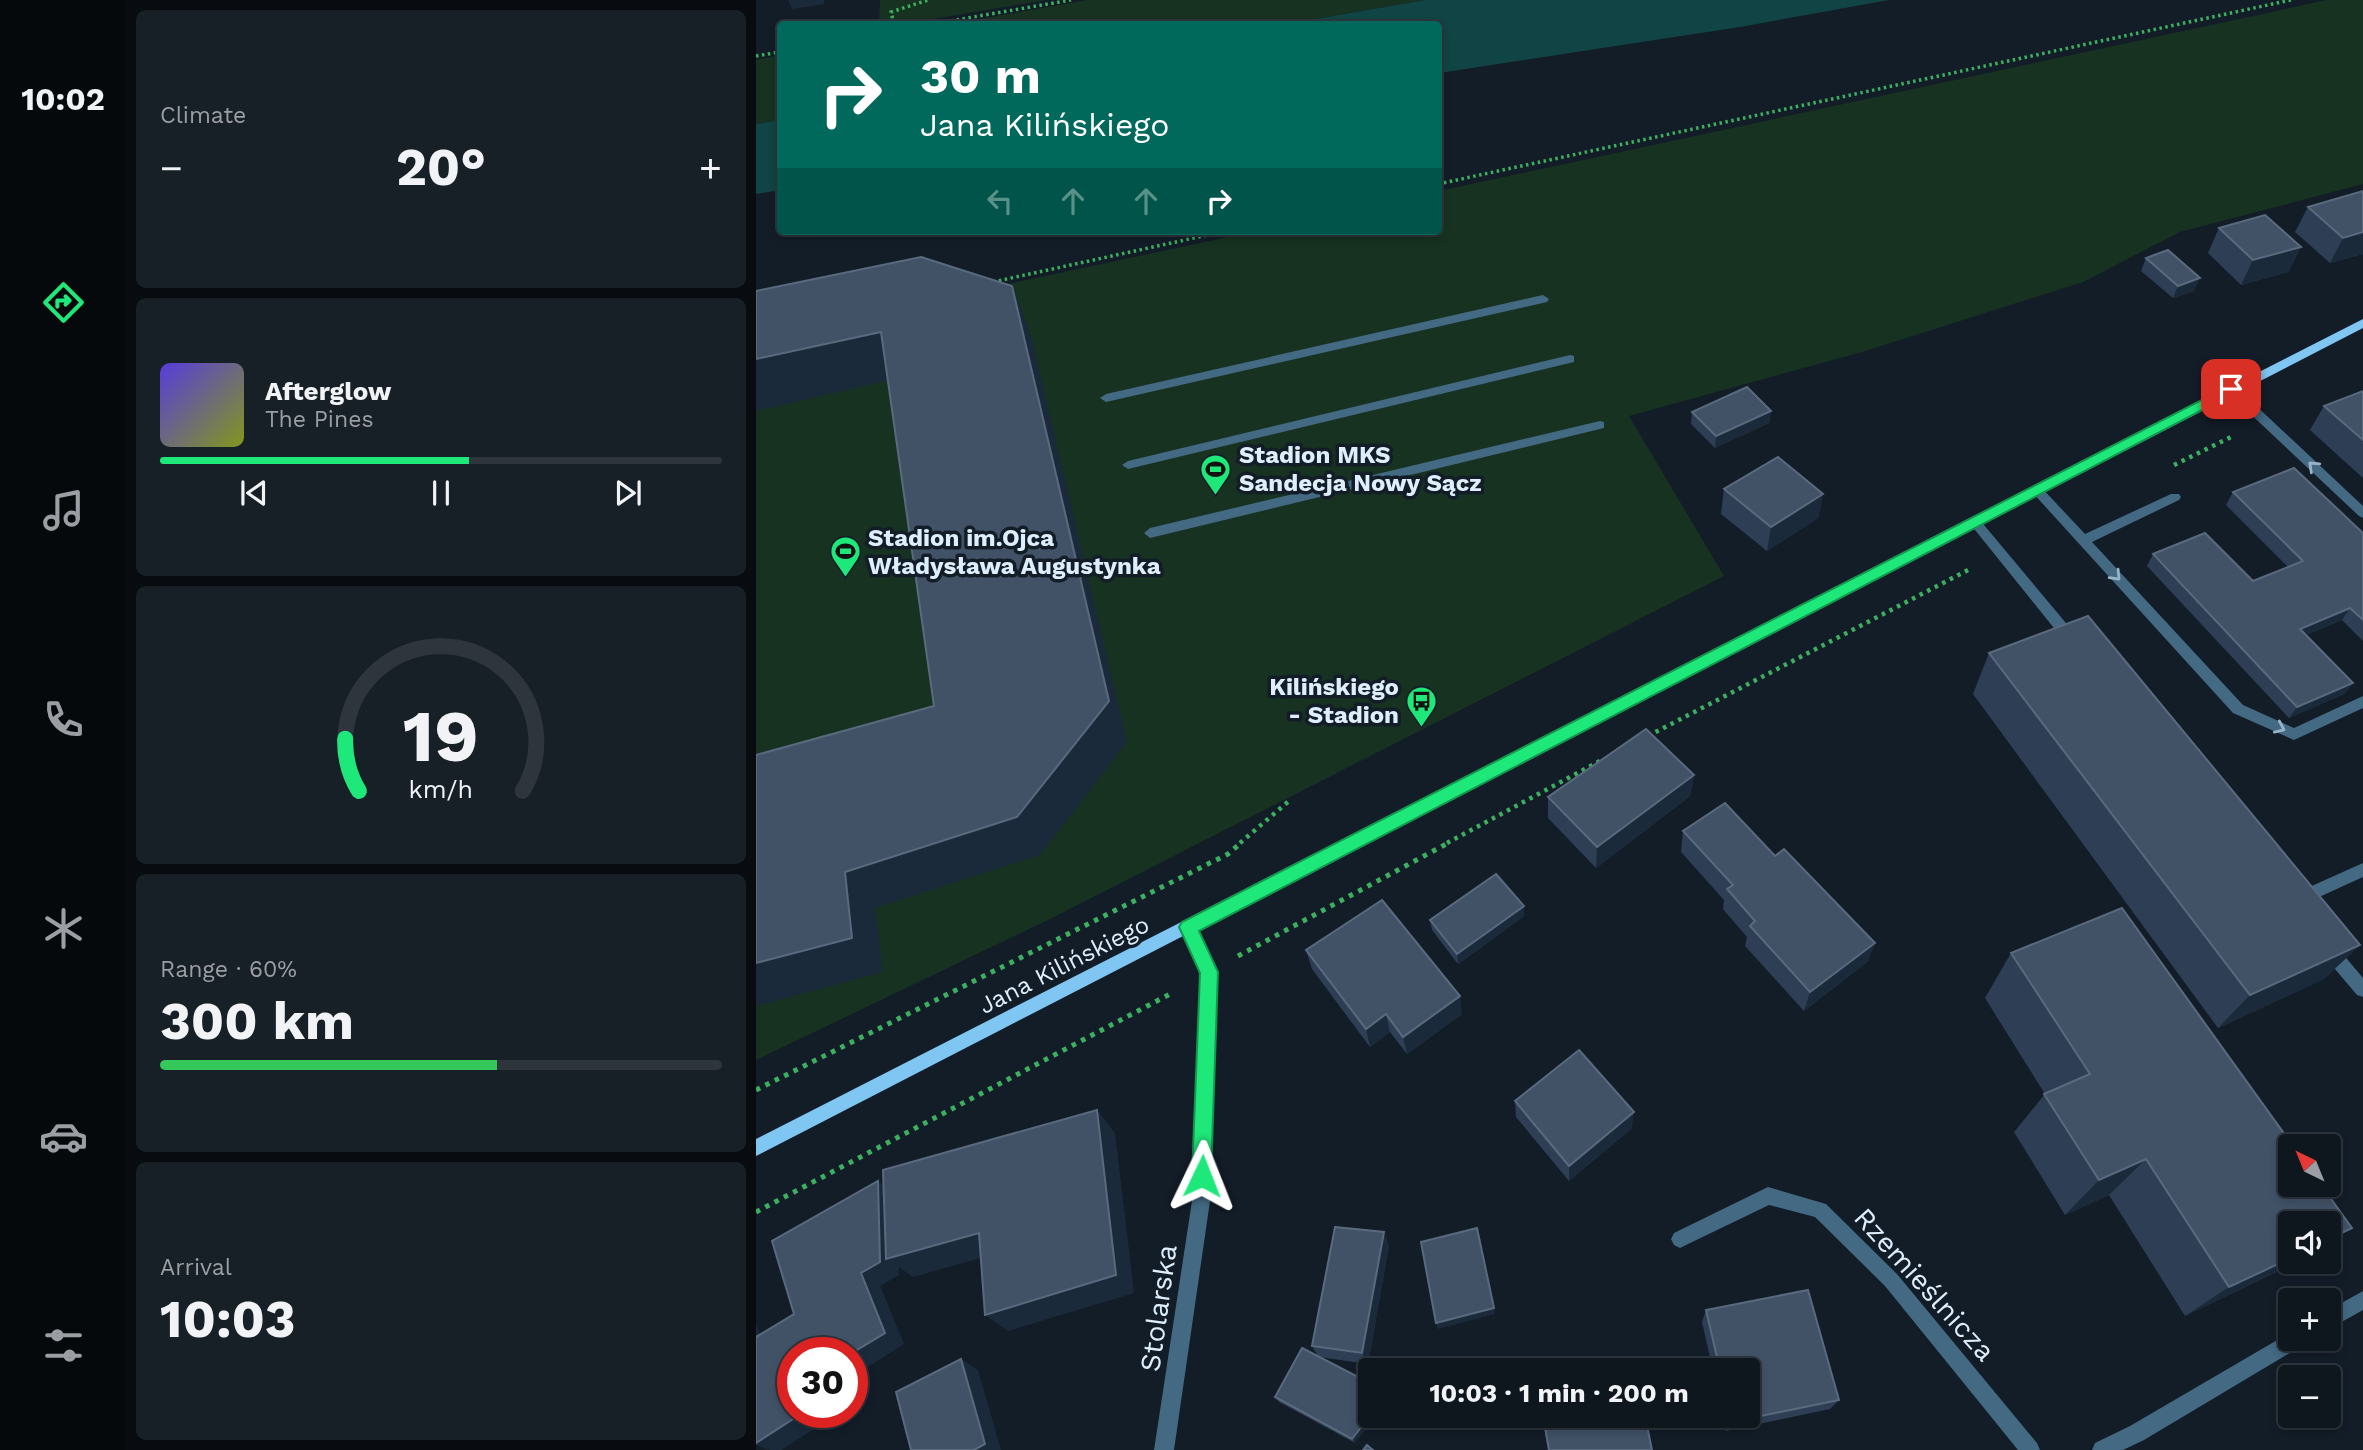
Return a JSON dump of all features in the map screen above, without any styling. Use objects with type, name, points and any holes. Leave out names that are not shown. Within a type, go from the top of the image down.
[{"type":"main road","name":"Jana Kilińskiego","points":[[756,1148],[2363,323]]},
{"type":"street","points":[[1106,398],[1543,299]]},
{"type":"street","points":[[1128,465],[1570,359]]},
{"type":"street","points":[[2231,389],[2363,513]]},
{"type":"street","points":[[1150,533],[1600,425]]},
{"type":"street","points":[[2036,489],[2238,709],[2294,734],[2363,702]]},
{"type":"street","points":[[2083,541],[2175,497]]},
{"type":"street","points":[[1975,522],[2078,649]]},
{"type":"street","points":[[2297,913],[2289,904],[2363,870]]},
{"type":"street","name":"Stolarska","points":[[1164,1450],[1201,1201],[1209,972],[1188,927]]},
{"type":"street","points":[[2322,942],[2363,990]]},
{"type":"street","name":"Rzemieślnicza","points":[[1680,1239],[1768,1196],[1820,1210],[1891,1280],[2029,1450]]},
{"type":"street","points":[[2341,1313],[2363,1300]]},
{"type":"street","points":[[2102,1450],[2137,1433],[2278,1350]]},
{"type":"path","points":[[893,21],[891,12],[928,0]]},
{"type":"path","points":[[950,21],[1071,0]]},
{"type":"path","points":[[1442,183],[2291,0]]},
{"type":"path","points":[[756,56],[777,52]]},
{"type":"path","points":[[990,283],[1208,235]]},
{"type":"path","points":[[2168,468],[2264,421]]},
{"type":"path","points":[[1637,742],[1999,553]]},
{"type":"path","points":[[756,1212],[1612,755]]},
{"type":"path","points":[[756,1090],[1228,854],[1289,801]]},
{"type":"shaded area","points":[[880,0],[1047,0],[922,21],[879,21]]},
{"type":"shaded area","points":[[1088,0],[1425,0],[1304,21],[968,21]]},
{"type":"shaded area","points":[[1425,0],[1889,0],[1740,27],[1442,73],[1442,21],[1304,21]]},
{"type":"shaded area","name":"Stadion MKS Sandecja Nowy Sącz","points":[[2327,0],[2363,0],[2363,184],[2180,232],[2083,282],[1862,352],[1629,416],[1724,576],[1050,919],[756,1060],[756,338],[1237,235],[1442,235],[1442,190]]},
{"type":"shaded area","points":[[777,56],[777,120],[756,124],[756,60]]},
{"type":"shaded area","points":[[777,120],[777,190],[756,194],[756,124]]},
{"type":"building","points":[[2363,191],[2363,232],[2343,238],[2308,207]]},
{"type":"building","points":[[2265,215],[2301,247],[2253,260],[2219,228]]},
{"type":"building","points":[[2168,250],[2200,278],[2178,286],[2146,258]]},
{"type":"building","points":[[921,257],[1012,286],[1109,701],[1017,817],[845,872],[852,938],[756,963],[756,755],[934,706],[881,332],[756,359],[756,291]]},
{"type":"building","points":[[1747,387],[1771,411],[1716,436],[1692,412]]},
{"type":"building","points":[[2363,391],[2363,440],[2324,406]]},
{"type":"building","points":[[1778,457],[1823,494],[1771,527],[1724,489]]},
{"type":"building","points":[[2294,468],[2363,533],[2363,620],[2350,608],[2300,629],[2353,683],[2297,707],[2153,554],[2205,533],[2253,581],[2303,561],[2233,492]]},
{"type":"building","points":[[2088,616],[2360,945],[2250,995],[1989,653]]},
{"type":"building","points":[[1646,729],[1694,775],[1597,847],[1548,797]]},
{"type":"building","points":[[1725,803],[1775,856],[1784,849],[1875,943],[1810,992],[1750,926],[1755,921],[1727,889],[1733,885],[1683,831]]},
{"type":"building","points":[[1496,874],[1524,906],[1457,954],[1430,920]]},
{"type":"building","points":[[1382,900],[1460,996],[1403,1037],[1386,1014],[1366,1029],[1306,950]]},
{"type":"building","points":[[2122,908],[2284,1134],[2278,1134],[2278,1197],[2330,1197],[2340,1211],[2278,1211],[2278,1264],[2229,1287],[2146,1159],[2099,1180],[2044,1094],[2090,1074],[2011,953]]},
{"type":"building","points":[[1579,1050],[1634,1112],[1569,1166],[1515,1101]]},
{"type":"building","points":[[1097,1110],[1116,1275],[985,1315],[979,1233],[886,1259],[883,1170]]},
{"type":"building","points":[[878,1181],[880,1262],[861,1273],[885,1333],[868,1343],[868,1337],[777,1337],[777,1428],[779,1428],[756,1443],[756,1337],[794,1314],[772,1241]]},
{"type":"building","points":[[2341,1213],[2352,1228],[2341,1233]]},
{"type":"building","points":[[1335,1227],[1384,1232],[1362,1353],[1312,1346]]},
{"type":"building","points":[[1477,1228],[1494,1308],[1436,1323],[1421,1242]]},
{"type":"building","points":[[1808,1290],[1839,1400],[1760,1416],[1760,1358],[1717,1358],[1706,1310]]},
{"type":"building","points":[[1302,1348],[1358,1377],[1358,1428],[1361,1428],[1352,1439],[1275,1397]]},
{"type":"building","points":[[961,1359],[985,1444],[974,1450],[911,1450],[896,1392]]},
{"type":"building","points":[[1545,1428],[1647,1428],[1652,1450],[1549,1450]]},
{"type":"place","name":"Stadion MKS Sandecja Nowy Sącz","points":[[1216,496]]},
{"type":"place","name":"Stadion im.Ojca Władysława Augustynka","points":[[845,579]]},
{"type":"place","name":"Kilińskiego - Stadion","points":[[1422,728]]},
{"type":"route","points":[[1202,1176],[1209,972],[1188,927],[2231,389]]}]
